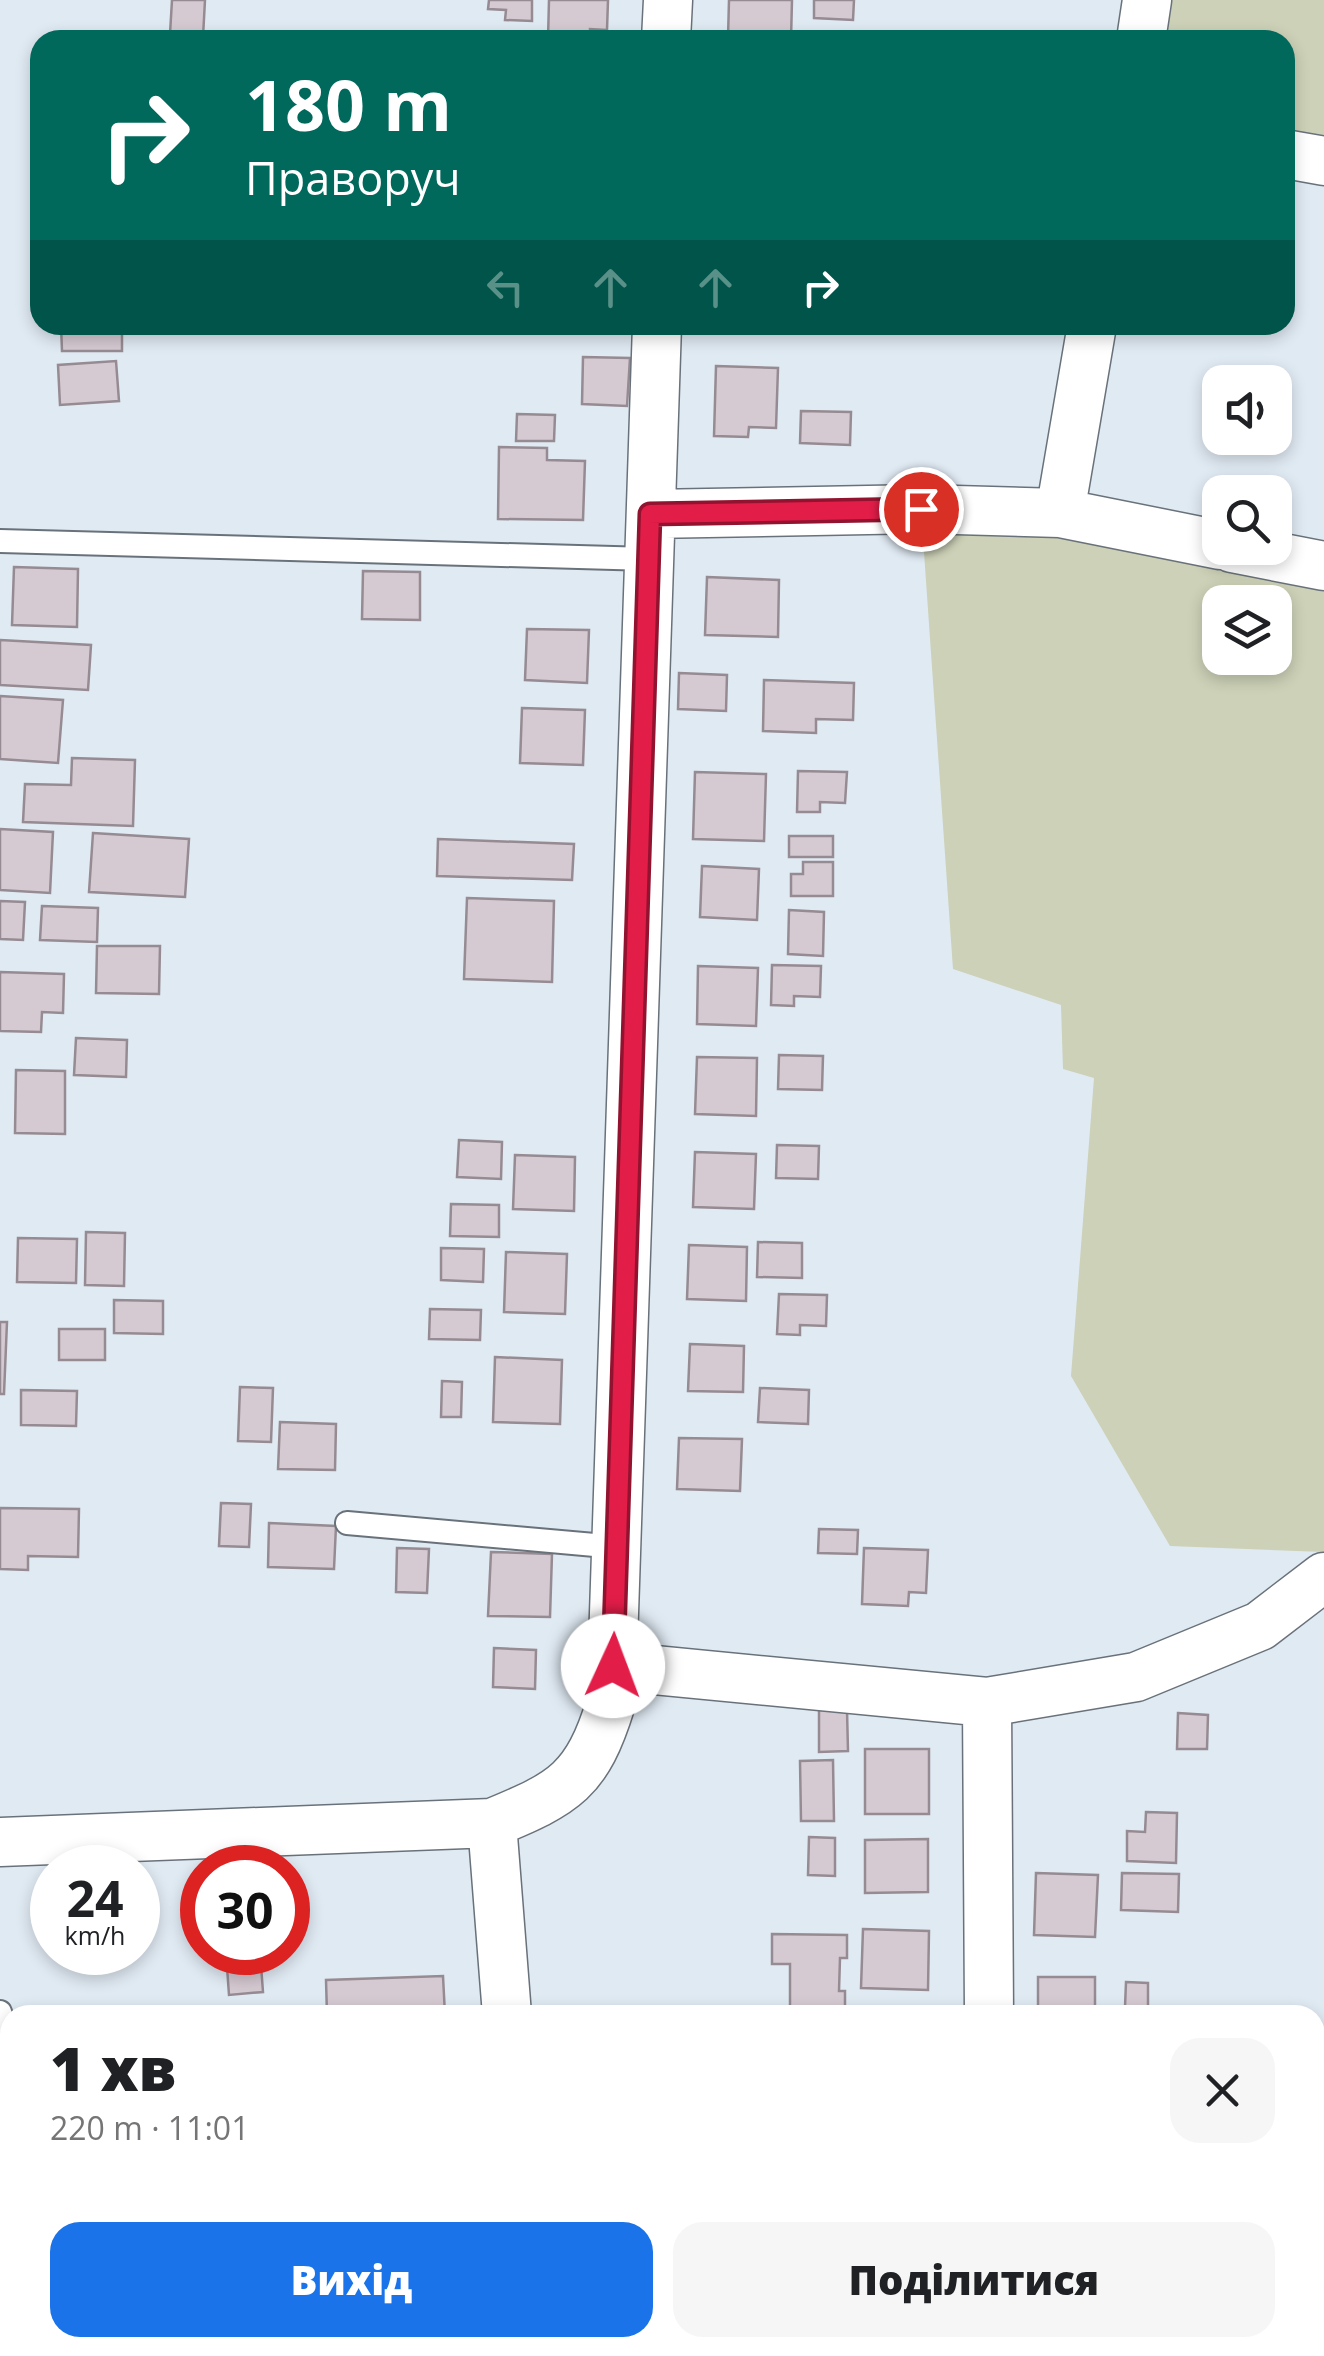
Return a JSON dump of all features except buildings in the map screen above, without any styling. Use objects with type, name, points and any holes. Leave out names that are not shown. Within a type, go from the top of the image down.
[{"type":"street","points":[[666,30],[668,0]]},
{"type":"street","points":[[1143,30],[1148,0]]},
{"type":"street","points":[[1295,156],[1324,162]]},
{"type":"street","points":[[0,1842],[492,1823],[554,1797],[578,1774],[599,1743],[607,1717],[613,1666],[657,335]]},
{"type":"street","points":[[1060,513],[1090,335]]},
{"type":"street","points":[[650,537],[921,509],[1060,513],[1202,541]]},
{"type":"street","points":[[1292,560],[1324,566]]},
{"type":"street","points":[[613,1666],[986,1702],[1136,1677],[1260,1626],[1324,1577]]},
{"type":"street","points":[[986,1702],[989,2005]]},
{"type":"street","points":[[492,1823],[506,2005]]},
{"type":"lane","points":[[0,541],[650,537]]},
{"type":"lane","points":[[348,1522],[617,1548]]},
{"type":"green space","points":[[1147,0],[1324,0],[1324,161],[1295,156],[1295,30],[1142,30]]},
{"type":"green space","points":[[921,509],[1202,549],[1202,565],[1292,565],[1292,561],[1324,566],[1324,1552],[1170,1546],[1071,1376],[1094,1078],[1063,1069],[1061,1005],[953,969]]},
{"type":"route","points":[[613,1666],[650,514],[921,509]]}]
